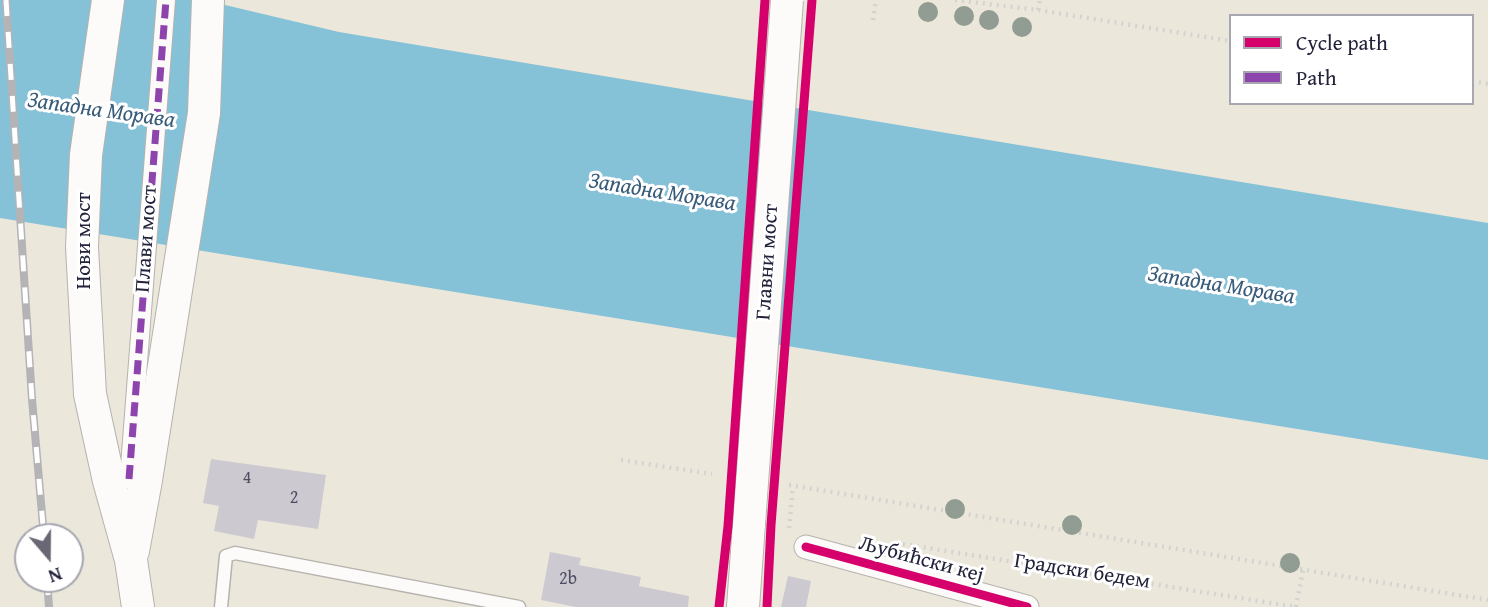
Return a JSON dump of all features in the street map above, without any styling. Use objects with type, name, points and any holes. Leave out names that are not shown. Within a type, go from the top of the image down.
[{"type":"main road","name":"Нови мост","points":[[108,0],[86,155],[82,247],[90,394],[128,480]]},
{"type":"main road","points":[[138,607],[131,560],[128,480],[204,113],[208,0]]},
{"type":"main road","name":"Главни мост","points":[[743,607],[787,0]]},
{"type":"street","name":"Плави мост","points":[[128,480],[166,0]]},
{"type":"street","name":"Љубићски кеј","points":[[806,547],[1027,607]]},
{"type":"lane","points":[[221,607],[226,556],[234,553],[519,607]]},
{"type":"path","points":[[873,20],[876,0]]},
{"type":"path","points":[[955,0],[1038,10],[1229,41]]},
{"type":"path","points":[[1038,10],[1040,0]]},
{"type":"path","points":[[621,460],[712,474]]},
{"type":"path","points":[[789,528],[791,486],[1488,600]]},
{"type":"path","points":[[1296,607],[1303,570]]},
{"type":"water","name":"Западна Морава","points":[[0,0],[204,0],[339,32],[1488,223],[1488,460],[0,218]]},
{"type":"building","points":[[211,459],[326,475],[318,529],[258,520],[254,539],[214,531],[219,506],[203,503]]},
{"type":"building","points":[[550,552],[581,558],[579,565],[641,577],[639,586],[689,596],[688,607],[576,607],[541,600]]},
{"type":"building","points":[[788,576],[811,581],[806,607],[781,607]]},
{"type":"railway","points":[[6,0],[43,523]]},
{"type":"railway","points":[[48,593],[49,607]]},
{"type":"marked path","points":[[129,479],[166,0]]},
{"type":"cycle path","points":[[719,607],[728,526],[765,0]]},
{"type":"cycle path","points":[[767,607],[812,0]]},
{"type":"cycle path","points":[[806,547],[1027,607]]}]
